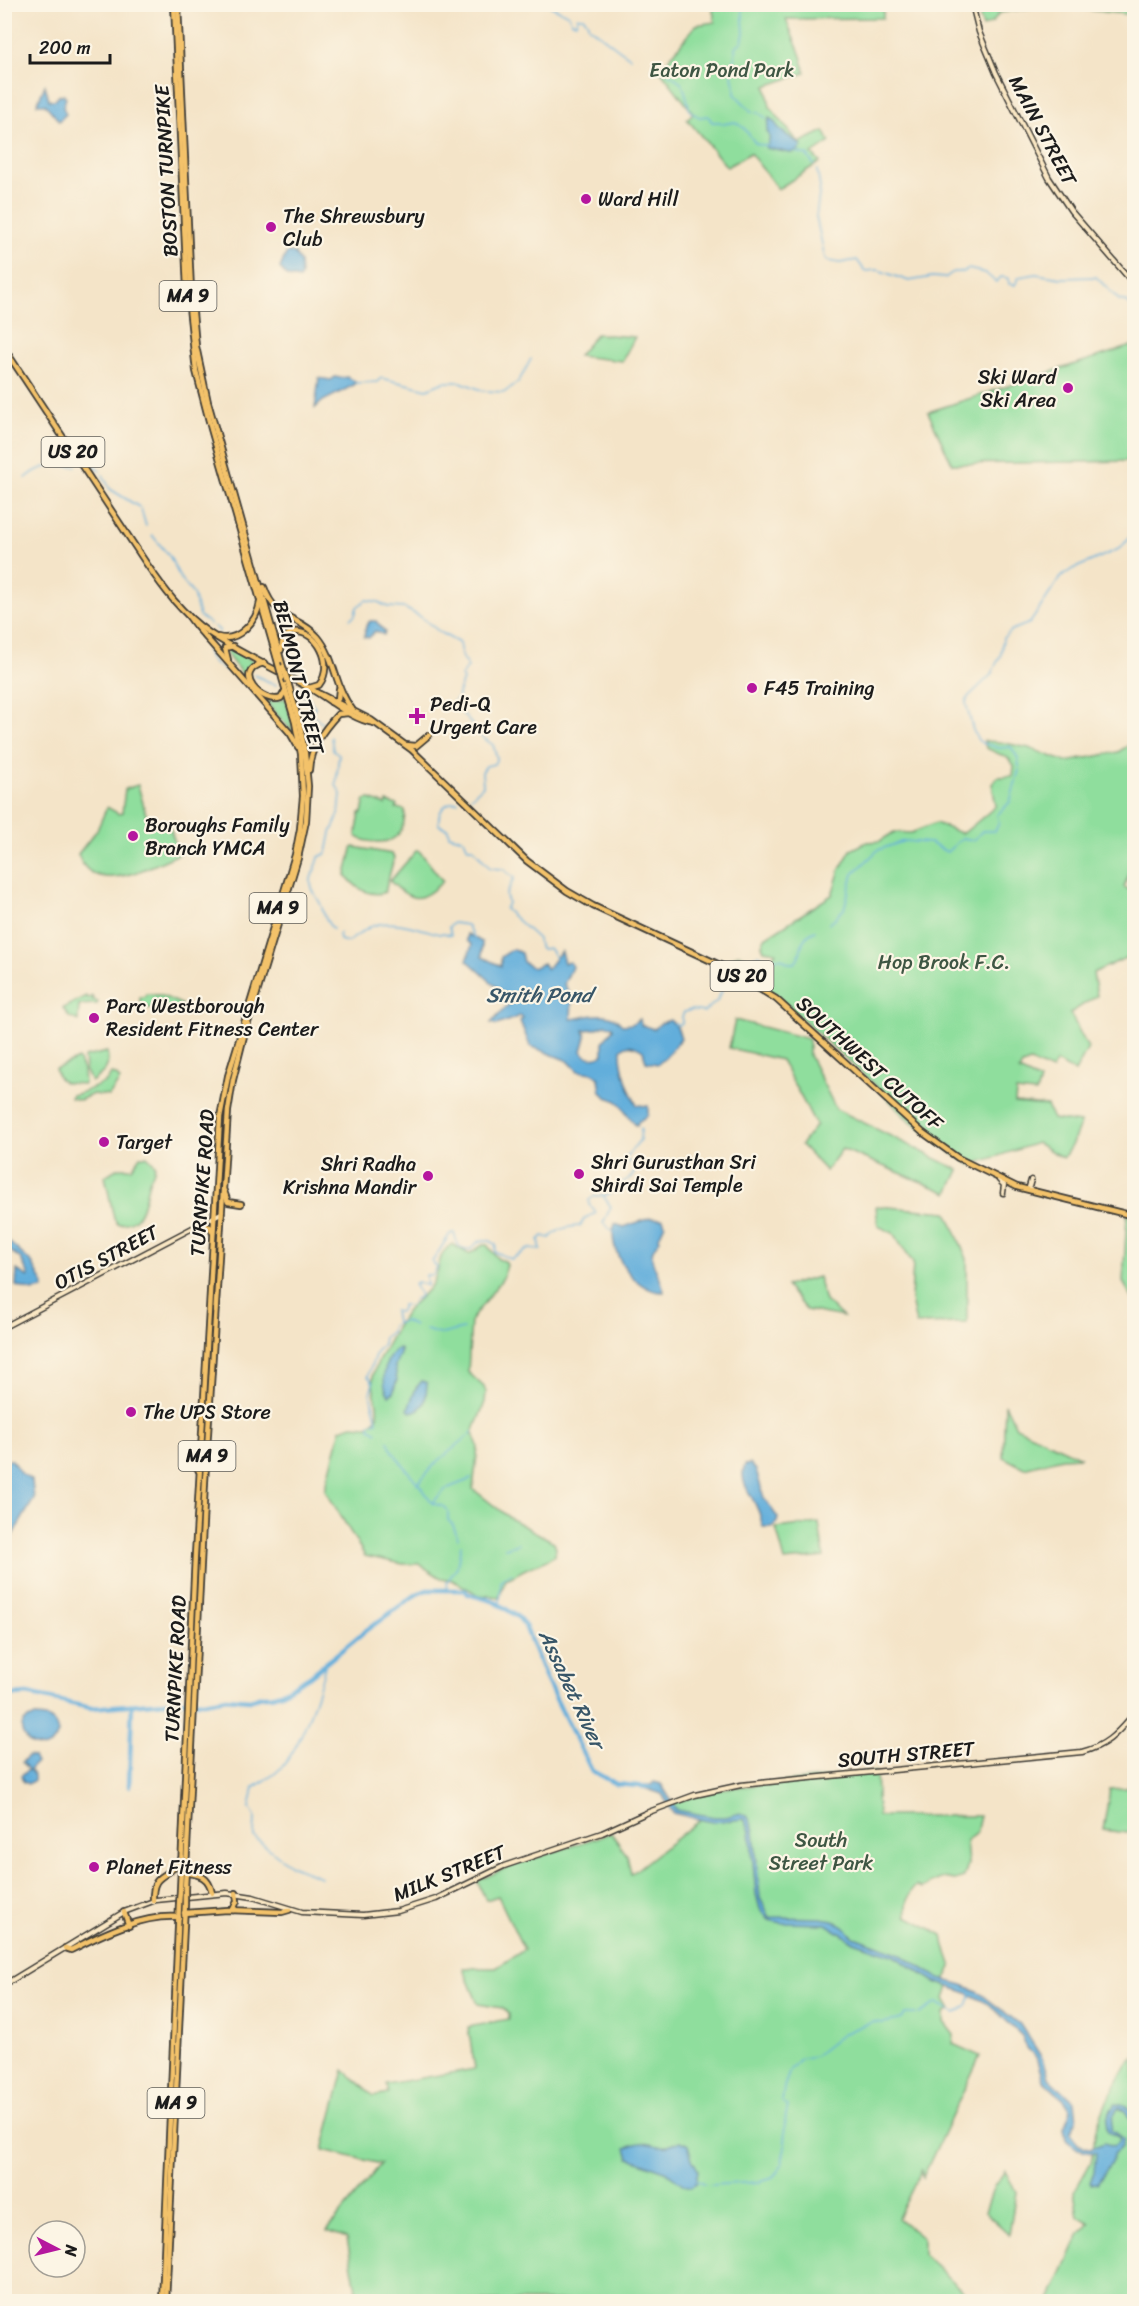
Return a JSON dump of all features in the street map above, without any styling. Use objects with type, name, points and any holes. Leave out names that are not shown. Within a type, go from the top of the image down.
[{"type":"main road","name":"BOSTON TURNPIKE","points":[[176,4],[180,156],[189,316],[196,371],[254,579]]},
{"type":"main road","name":"BOSTON TURNPIKE","points":[[176,4],[194,331],[208,402],[255,564]]},
{"type":"main road","name":"MAIN STREET","points":[[972,4],[979,32],[996,73],[1048,177],[1082,224],[1134,284]]},
{"type":"main road","name":"US 20","points":[[4,348],[151,570],[187,614]]},
{"type":"main road","name":"BELMONT STREET","points":[[241,1041],[298,858],[308,800],[303,741],[255,564]]},
{"type":"main road","points":[[255,564],[266,593],[277,609],[290,620],[313,632],[323,643],[351,711],[338,714],[314,747],[309,766],[308,800]]},
{"type":"main road","name":"BELMONT STREET","points":[[241,1041],[295,855],[302,807],[302,773],[297,733],[254,579]]},
{"type":"main road","points":[[218,637],[226,639],[234,636],[252,622],[257,614],[260,599]]},
{"type":"main road","points":[[187,614],[195,626],[292,735],[299,751],[302,773]]},
{"type":"main road","name":"SOUTHWEST CUTOFF","points":[[187,614],[233,646],[374,723],[404,744],[527,861],[551,880],[593,906],[722,966],[759,987],[798,1017],[934,1143],[963,1162],[999,1180],[1034,1192],[1134,1216]]},
{"type":"main road","points":[[280,656],[282,641],[290,633],[305,633],[315,639],[323,656],[325,672],[319,685],[309,688]]},
{"type":"main road","points":[[232,666],[224,652],[226,647],[233,646]]},
{"type":"main road","points":[[264,663],[250,670],[249,678],[254,687],[263,696],[273,700],[281,698],[285,689]]},
{"type":"main road","points":[[334,701],[339,695],[338,682]]},
{"type":"main road","points":[[404,744],[416,746],[429,735]]},
{"type":"main road","name":"TURNPIKE ROAD","points":[[191,1698],[228,1104],[241,1041]]},
{"type":"main road","name":"TURNPIKE ROAD","points":[[164,2301],[179,1917],[186,1873],[200,1472],[220,1117],[226,1084],[241,1041]]},
{"type":"main road","points":[[999,1180],[1004,1185],[1003,1193]]},
{"type":"main road","points":[[1031,1180],[1029,1186],[1034,1192]]},
{"type":"main road","points":[[222,1185],[227,1201],[241,1204]]},
{"type":"main road","name":"OTIS STREET","points":[[4,1327],[220,1214]]},
{"type":"main road","points":[[201,1225],[210,1227],[213,1236]]},
{"type":"main road","points":[[186,1454],[193,1460],[200,1472]]},
{"type":"main road","name":"TURNPIKE ROAD","points":[[183,1890],[180,1880],[181,1856],[191,1704]]},
{"type":"main road","name":"SOUTH STREET","points":[[669,1804],[704,1792],[741,1785],[1082,1752],[1099,1747],[1112,1738],[1134,1714]]},
{"type":"main road","name":"MILK STREET","points":[[4,1985],[124,1912],[153,1900],[212,1893],[236,1893],[289,1910],[307,1913],[351,1915],[405,1910],[436,1899],[501,1867],[602,1833],[669,1804]]},
{"type":"main road","points":[[642,1808],[646,1813]]},
{"type":"main road","points":[[153,1900],[154,1883],[176,1866],[181,1856]]},
{"type":"main road","points":[[167,1873],[176,1874],[180,1880]]},
{"type":"main road","points":[[186,1873],[204,1877],[212,1893]]},
{"type":"main road","points":[[233,1910],[237,1901],[236,1893]]},
{"type":"main road","name":"TURNPIKE ROAD","points":[[164,2301],[184,1913],[182,1904]]},
{"type":"main road","points":[[184,1913],[289,1910]]},
{"type":"main road","points":[[124,1912],[129,1926]]},
{"type":"main road","points":[[65,1948],[71,1950],[129,1926],[163,1917],[179,1917]]},
{"type":"green space","name":"Eaton Pond Park","points":[[712,5],[884,5],[883,18],[786,19],[800,52],[805,73],[766,86],[770,107],[799,143],[824,131],[830,142],[812,154],[820,162],[778,189],[750,153],[727,167],[687,119],[693,113],[660,70],[696,25],[715,22]]},
{"type":"green space","points":[[976,5],[1134,5],[1134,15],[1041,6],[999,13],[993,22],[983,27]]},
{"type":"green space","points":[[596,334],[635,337],[622,361],[578,356]]},
{"type":"green space","name":"Ski Ward Ski Area","points":[[1134,345],[1134,461],[952,464],[928,412]]},
{"type":"green space","points":[[230,648],[257,663],[249,669],[247,676],[260,695],[273,702],[286,698],[294,733],[259,695],[227,655],[227,650]]},
{"type":"green space","name":"Hop Brook F.C.","points":[[984,741],[1029,748],[1066,762],[1118,752],[1134,742],[1134,857],[1124,887],[1134,892],[1134,954],[1093,973],[1097,996],[1070,1013],[1088,1048],[1075,1072],[1056,1062],[1052,1070],[1030,1062],[1022,1065],[1019,1071],[1040,1081],[1036,1093],[1016,1091],[1015,1103],[1047,1106],[1053,1119],[1081,1123],[1063,1158],[1037,1143],[971,1165],[954,1155],[903,1115],[876,1086],[787,1005],[724,964],[738,954],[767,966],[776,952],[764,950],[762,945],[765,938],[832,895],[840,869],[851,850],[867,842],[880,841],[894,832],[911,833],[936,823],[960,833],[965,832],[996,806],[992,784],[998,777],[1013,776],[1014,765],[1008,758],[986,748]]},
{"type":"green space","name":"Boroughs Family Branch YMCA","points":[[138,785],[147,818],[150,818],[153,825],[162,821],[168,822],[179,854],[123,876],[96,875],[85,867],[78,854],[97,830],[107,807],[119,814],[122,813],[125,789]]},
{"type":"green space","points":[[370,799],[386,805],[387,802],[397,805],[396,808],[405,810],[400,833],[392,840],[373,842],[356,836],[360,813],[362,813],[365,800]]},
{"type":"green space","points":[[354,847],[392,854],[394,858],[385,892],[374,894],[364,891],[346,875]]},
{"type":"green space","points":[[416,851],[419,851],[443,881],[429,893],[416,898],[404,893],[390,881]]},
{"type":"green space","points":[[146,994],[160,995],[181,1004],[182,1010],[172,1014],[145,1007],[140,1002],[140,997]]},
{"type":"green space","points":[[86,996],[88,999],[92,996],[93,1000],[98,1001],[97,1004],[79,1005],[78,1021],[69,1017],[63,1008]]},
{"type":"green space","points":[[735,1020],[809,1039],[809,1055],[836,1109],[959,1170],[948,1193],[842,1149],[826,1171],[801,1145],[816,1125],[781,1060],[729,1048]]},
{"type":"green space","points":[[107,1052],[107,1067],[91,1082],[85,1069],[84,1057]]},
{"type":"green space","points":[[78,1059],[83,1070],[84,1084],[63,1082],[55,1069]]},
{"type":"green space","points":[[111,1074],[116,1075],[120,1080],[109,1096],[93,1094],[80,1100],[70,1098],[71,1095],[89,1090],[107,1081]]},
{"type":"green space","points":[[140,1156],[147,1156],[155,1164],[144,1203],[138,1216],[127,1223],[118,1224],[114,1219],[105,1176],[118,1168],[132,1168]]},
{"type":"green space","points":[[876,1206],[947,1212],[967,1259],[967,1323],[916,1324],[911,1300],[913,1263],[893,1233],[878,1226]]},
{"type":"green space","points":[[1127,1215],[1134,1216],[1134,1301],[1123,1282]]},
{"type":"green space","points":[[452,1244],[469,1254],[487,1245],[498,1259],[505,1261],[507,1265],[503,1278],[471,1320],[468,1372],[484,1387],[486,1392],[485,1402],[473,1433],[478,1446],[473,1489],[511,1519],[554,1542],[556,1548],[555,1555],[552,1557],[506,1579],[499,1597],[479,1595],[452,1580],[441,1578],[419,1564],[403,1564],[365,1556],[325,1490],[341,1429],[352,1425],[368,1426],[377,1418],[373,1376],[378,1363],[410,1307],[432,1284],[443,1253]]},
{"type":"green space","points":[[818,1277],[825,1301],[843,1317],[806,1310],[786,1286]]},
{"type":"green space","points":[[1005,1404],[1016,1427],[1081,1457],[1062,1458],[1024,1468],[1003,1457]]},
{"type":"green space","points":[[819,1523],[824,1557],[785,1561],[776,1528]]},
{"type":"green space","name":"South Street Park","points":[[876,1772],[878,1816],[980,1816],[976,1833],[966,1841],[968,1864],[964,1877],[955,1880],[942,1878],[922,1888],[916,1886],[908,1900],[907,1916],[943,1935],[952,1967],[943,1985],[949,1987],[945,1999],[951,2009],[944,2013],[944,2022],[954,2035],[953,2044],[980,2056],[922,2179],[922,2169],[898,2218],[923,2238],[923,2254],[973,2301],[358,2301],[347,2238],[327,2231],[381,2164],[323,2150],[344,2070],[374,2096],[388,2093],[386,2084],[475,2069],[468,2027],[509,2019],[509,2014],[502,2008],[478,2004],[463,1968],[496,1968],[524,1950],[498,1896],[486,1900],[477,1881],[508,1867],[611,1833],[627,1855],[631,1874],[702,1818],[675,1811],[669,1804],[718,1789]]},
{"type":"green space","points":[[1134,1784],[1134,1829],[1128,1833],[1103,1830],[1110,1789],[1126,1788]]},
{"type":"green space","points":[[1134,2058],[1134,2301],[1049,2302],[1079,2235],[1090,2223],[1078,2216],[1074,2192],[1091,2162],[1096,2129],[1107,2101],[1127,2065]]},
{"type":"green space","points":[[1005,2171],[1016,2192],[1009,2234],[985,2212],[994,2186]]},
{"type":"water","points":[[45,85],[49,100],[55,100],[59,95],[64,95],[66,98],[63,107],[66,114],[59,121],[45,104],[37,104]]},
{"type":"water","points":[[769,118],[802,146],[797,152],[790,153],[766,148],[770,140],[767,131]]},
{"type":"water","points":[[289,252],[294,253],[300,262],[301,276],[299,279],[288,277],[280,268]]},
{"type":"water","points":[[335,377],[347,377],[355,381],[354,385],[323,401],[315,408],[319,378],[331,380]]},
{"type":"water","points":[[370,621],[376,621],[385,632],[384,635],[375,631],[369,638],[364,637],[366,626]]},
{"type":"water","name":"Smith Pond","points":[[467,934],[482,942],[482,957],[501,966],[501,957],[513,949],[521,953],[523,962],[533,968],[543,963],[547,969],[561,951],[564,963],[570,962],[572,967],[564,984],[572,997],[571,1019],[605,1015],[622,1025],[632,1024],[640,1019],[641,1025],[654,1029],[670,1020],[677,1027],[681,1038],[658,1064],[646,1062],[643,1051],[635,1046],[629,1045],[621,1050],[624,1071],[634,1099],[637,1105],[648,1106],[648,1115],[638,1122],[637,1126],[618,1102],[601,1092],[599,1078],[593,1073],[578,1071],[568,1061],[530,1046],[520,1021],[523,1018],[520,1016],[497,1025],[491,1023],[512,1001],[467,960],[472,945],[467,941]],"holes":[[[605,1025],[612,1026],[613,1029],[603,1042],[603,1054],[598,1057],[586,1056],[582,1051],[586,1037],[584,1030]]]},
{"type":"water","points":[[650,1218],[663,1219],[665,1224],[659,1237],[660,1240],[652,1253],[664,1292],[653,1291],[634,1278],[625,1268],[614,1245],[615,1224],[624,1227]]},
{"type":"water","points":[[9,1242],[32,1263],[44,1285],[43,1289],[32,1291],[16,1286],[17,1270],[29,1276],[21,1259],[9,1250]]},
{"type":"water","points":[[399,1348],[401,1351],[395,1366],[397,1380],[393,1393],[389,1395],[384,1383],[385,1369],[390,1356]]},
{"type":"water","points":[[422,1381],[427,1383],[423,1406],[410,1412],[408,1409],[416,1388]]},
{"type":"water","points":[[12,1460],[20,1472],[32,1481],[34,1499],[5,1548],[5,1468],[6,1461]]},
{"type":"water","points":[[750,1464],[756,1470],[764,1498],[778,1518],[772,1527],[763,1527],[758,1510],[744,1482],[745,1465]]},
{"type":"water","points":[[34,1717],[50,1720],[57,1728],[58,1733],[52,1743],[44,1747],[29,1742],[23,1735],[22,1728],[25,1722]]},
{"type":"water","points":[[28,1756],[33,1757],[36,1763],[29,1770],[34,1775],[34,1780],[28,1784],[23,1782],[21,1776],[28,1770],[22,1762]]},
{"type":"water","points":[[654,1782],[661,1784],[677,1810],[714,1817],[726,1817],[740,1813],[748,1817],[754,1830],[760,1898],[770,1917],[833,1920],[854,1937],[898,1953],[940,1979],[977,1991],[1021,2025],[1042,2058],[1048,2077],[1075,2102],[1077,2119],[1070,2133],[1079,2145],[1090,2148],[1105,2143],[1113,2146],[1119,2142],[1120,2138],[1108,2132],[1108,2117],[1115,2104],[1130,2110],[1134,2114],[1134,2125],[1125,2111],[1118,2108],[1113,2117],[1111,2130],[1124,2139],[1122,2147],[1114,2153],[1110,2165],[1097,2183],[1091,2184],[1090,2182],[1094,2173],[1096,2153],[1078,2149],[1066,2140],[1064,2128],[1071,2110],[1043,2080],[1036,2057],[1027,2048],[1022,2036],[989,2004],[967,1993],[935,1982],[894,1956],[854,1942],[826,1924],[782,1923],[769,1920],[760,1909],[756,1894],[750,1831],[744,1819],[712,1822],[673,1813],[662,1794],[644,1788],[644,1785],[651,1785]]},
{"type":"water","points":[[681,2141],[688,2145],[698,2170],[696,2183],[692,2187],[684,2185],[665,2171],[629,2158],[626,2148],[639,2143],[667,2146]]},
{"type":"waterway","points":[[551,4],[550,6],[569,15],[571,21],[576,23],[577,17],[583,17],[589,27],[630,57]]},
{"type":"waterway","points":[[742,4],[744,33],[742,42],[735,47],[732,73],[735,94],[752,112],[759,113],[766,118]]},
{"type":"waterway","points":[[652,68],[662,69],[681,83],[690,111],[699,117],[708,116],[712,122],[723,124],[735,122],[744,128],[756,144],[768,146]]},
{"type":"waterway","points":[[796,152],[807,155],[814,165]]},
{"type":"waterway","points":[[817,170],[820,187],[816,217],[825,258],[828,261],[840,263],[857,260],[865,271],[878,270],[909,281],[932,277],[945,278],[953,272],[964,272],[968,269],[985,273],[996,282],[1001,277],[1008,278],[1009,284],[1015,285],[1019,277],[1036,274],[1061,278],[1096,277],[1119,300],[1127,302],[1134,310]]},
{"type":"waterway","points":[[355,383],[377,382],[381,378],[427,389],[444,382],[461,382],[484,391],[505,392],[519,381],[531,359]]},
{"type":"waterway","points":[[85,463],[94,465],[100,471]]},
{"type":"waterway","points":[[26,478],[43,468],[76,466]]},
{"type":"waterway","points":[[103,475],[110,489],[139,507]]},
{"type":"waterway","points":[[141,509],[146,526]]},
{"type":"waterway","points":[[1019,767],[1018,758],[1011,747],[999,748],[978,740],[966,703],[968,697],[991,675],[1001,654],[1003,638],[1012,630],[1030,623],[1060,578],[1071,570],[1121,548],[1134,531]]},
{"type":"waterway","points":[[152,535],[170,557],[180,578],[193,594],[199,616],[210,624]]},
{"type":"waterway","points":[[350,619],[355,615],[357,607],[366,600],[378,602],[388,607],[404,608],[459,643],[462,658],[468,667],[461,676],[463,680],[458,698],[453,702],[482,737],[493,745],[497,758],[494,764],[486,766],[482,772],[483,786],[471,797]]},
{"type":"waterway","points":[[214,626],[219,632]]},
{"type":"waterway","points":[[208,646],[211,660],[230,672]]},
{"type":"waterway","points":[[254,675],[276,685]]},
{"type":"waterway","points":[[301,695],[308,698],[315,707],[311,714],[322,723]]},
{"type":"waterway","points":[[331,737],[333,750],[339,754],[336,785],[341,794],[339,814],[331,833],[327,853],[319,857],[311,883],[326,920],[333,929]]},
{"type":"waterway","points":[[829,924],[844,909],[853,874],[878,850],[904,841],[930,843],[947,852],[962,838],[974,840],[982,831],[995,831],[999,823],[997,815],[1010,802],[1019,770]]},
{"type":"waterway","points":[[458,802],[449,803],[443,808],[439,816],[439,825],[448,829],[449,835],[464,839],[468,848],[473,848],[490,868],[503,869],[514,878],[506,895],[508,903],[505,909],[538,939],[539,947],[549,948],[556,958]]},
{"type":"waterway","points":[[339,933],[340,940],[347,942],[370,927],[386,923],[451,935],[449,927],[453,923],[467,925],[475,940]]},
{"type":"waterway","points":[[724,961],[740,964],[759,955],[772,959],[781,958],[789,963],[795,963],[805,938],[815,931]]},
{"type":"waterway","points":[[674,1024],[682,1023],[684,1012],[691,1010],[704,1012],[717,1001],[722,991],[712,981],[711,972],[715,967]]},
{"type":"waterway","points":[[377,1432],[370,1428],[370,1423],[377,1421],[370,1393],[373,1383],[368,1376],[376,1352],[383,1344],[384,1337],[391,1332],[392,1326],[396,1323],[394,1311],[399,1312],[402,1305],[411,1306],[414,1299],[420,1295],[414,1284],[418,1282],[427,1286],[426,1275],[433,1275],[437,1267],[432,1262],[450,1234],[454,1233],[458,1245],[465,1250],[486,1240],[496,1245],[495,1252],[511,1259],[529,1249],[541,1250],[539,1240],[543,1236],[550,1238],[564,1229],[580,1226],[585,1218],[596,1213],[589,1205],[589,1200],[595,1196],[609,1195],[631,1177],[638,1165],[626,1162],[626,1157],[640,1140],[641,1128]]},
{"type":"waterway","points":[[604,1197],[611,1207],[603,1223],[613,1232]]},
{"type":"waterway","points":[[395,1324],[405,1321],[414,1326]]},
{"type":"waterway","points":[[442,1334],[463,1329]]},
{"type":"waterway","points":[[426,1330],[439,1334]]},
{"type":"waterway","points":[[417,1484],[436,1463],[468,1436]]},
{"type":"waterway","points":[[388,1441],[397,1457],[432,1503],[445,1507],[448,1511],[448,1520],[453,1525],[458,1538]]},
{"type":"waterway","points":[[448,1488],[471,1479]]},
{"type":"waterway","points":[[432,1503],[446,1489]]},
{"type":"waterway","points":[[505,1548],[519,1544]]},
{"type":"waterway","points":[[448,1589],[447,1582],[457,1567],[461,1545]]},
{"type":"waterway","points":[[500,1605],[501,1580],[512,1573]]},
{"type":"waterway","name":"Assabet River","points":[[4,1696],[27,1694],[91,1708],[178,1701],[204,1702],[226,1698],[250,1700],[261,1696],[271,1696],[281,1693],[310,1676],[365,1631],[417,1594],[427,1590],[465,1590],[468,1594],[493,1601],[519,1618],[525,1626],[547,1681],[592,1771],[616,1784],[649,1787]]},
{"type":"waterway","points":[[321,1877],[290,1865],[254,1837],[255,1817],[250,1808],[254,1787],[280,1769],[295,1748],[314,1703],[326,1662]]},
{"type":"waterway","points":[[129,1786],[132,1705]]},
{"type":"waterway","points":[[919,2014],[937,2003],[956,2013],[967,2006],[971,1994]]},
{"type":"waterway","points":[[783,2163],[788,2106],[782,2102],[784,2087],[790,2070],[799,2059],[815,2056],[843,2034],[861,2026],[902,2019],[905,2014],[916,2014]]},
{"type":"waterway","points":[[710,2185],[760,2182],[773,2178],[782,2165]]},
{"type":"waterway","points":[[695,2179],[705,2184]]},
{"type":"place","name":"Ward Hill","points":[[586,199]]},
{"type":"place","name":"The Shrewsbury Club","points":[[271,227]]},
{"type":"place","name":"Ski Ward Ski Area","points":[[1068,388]]},
{"type":"place","name":"F45 Training","points":[[752,688]]},
{"type":"place","name":"Pedi-Q Urgent Care","points":[[417,716]]},
{"type":"place","name":"Boroughs Family Branch YMCA","points":[[133,836]]},
{"type":"place","name":"Parc Westborough Resident Fitness Center","points":[[94,1018]]},
{"type":"place","name":"Target","points":[[104,1142]]},
{"type":"place","name":"Shri Gurusthan Sri Shirdi Sai Temple","points":[[579,1174]]},
{"type":"place","name":"Shri Radha Krishna Mandir","points":[[428,1176]]},
{"type":"place","name":"The UPS Store","points":[[131,1412]]},
{"type":"place","name":"Planet Fitness","points":[[94,1867]]}]
